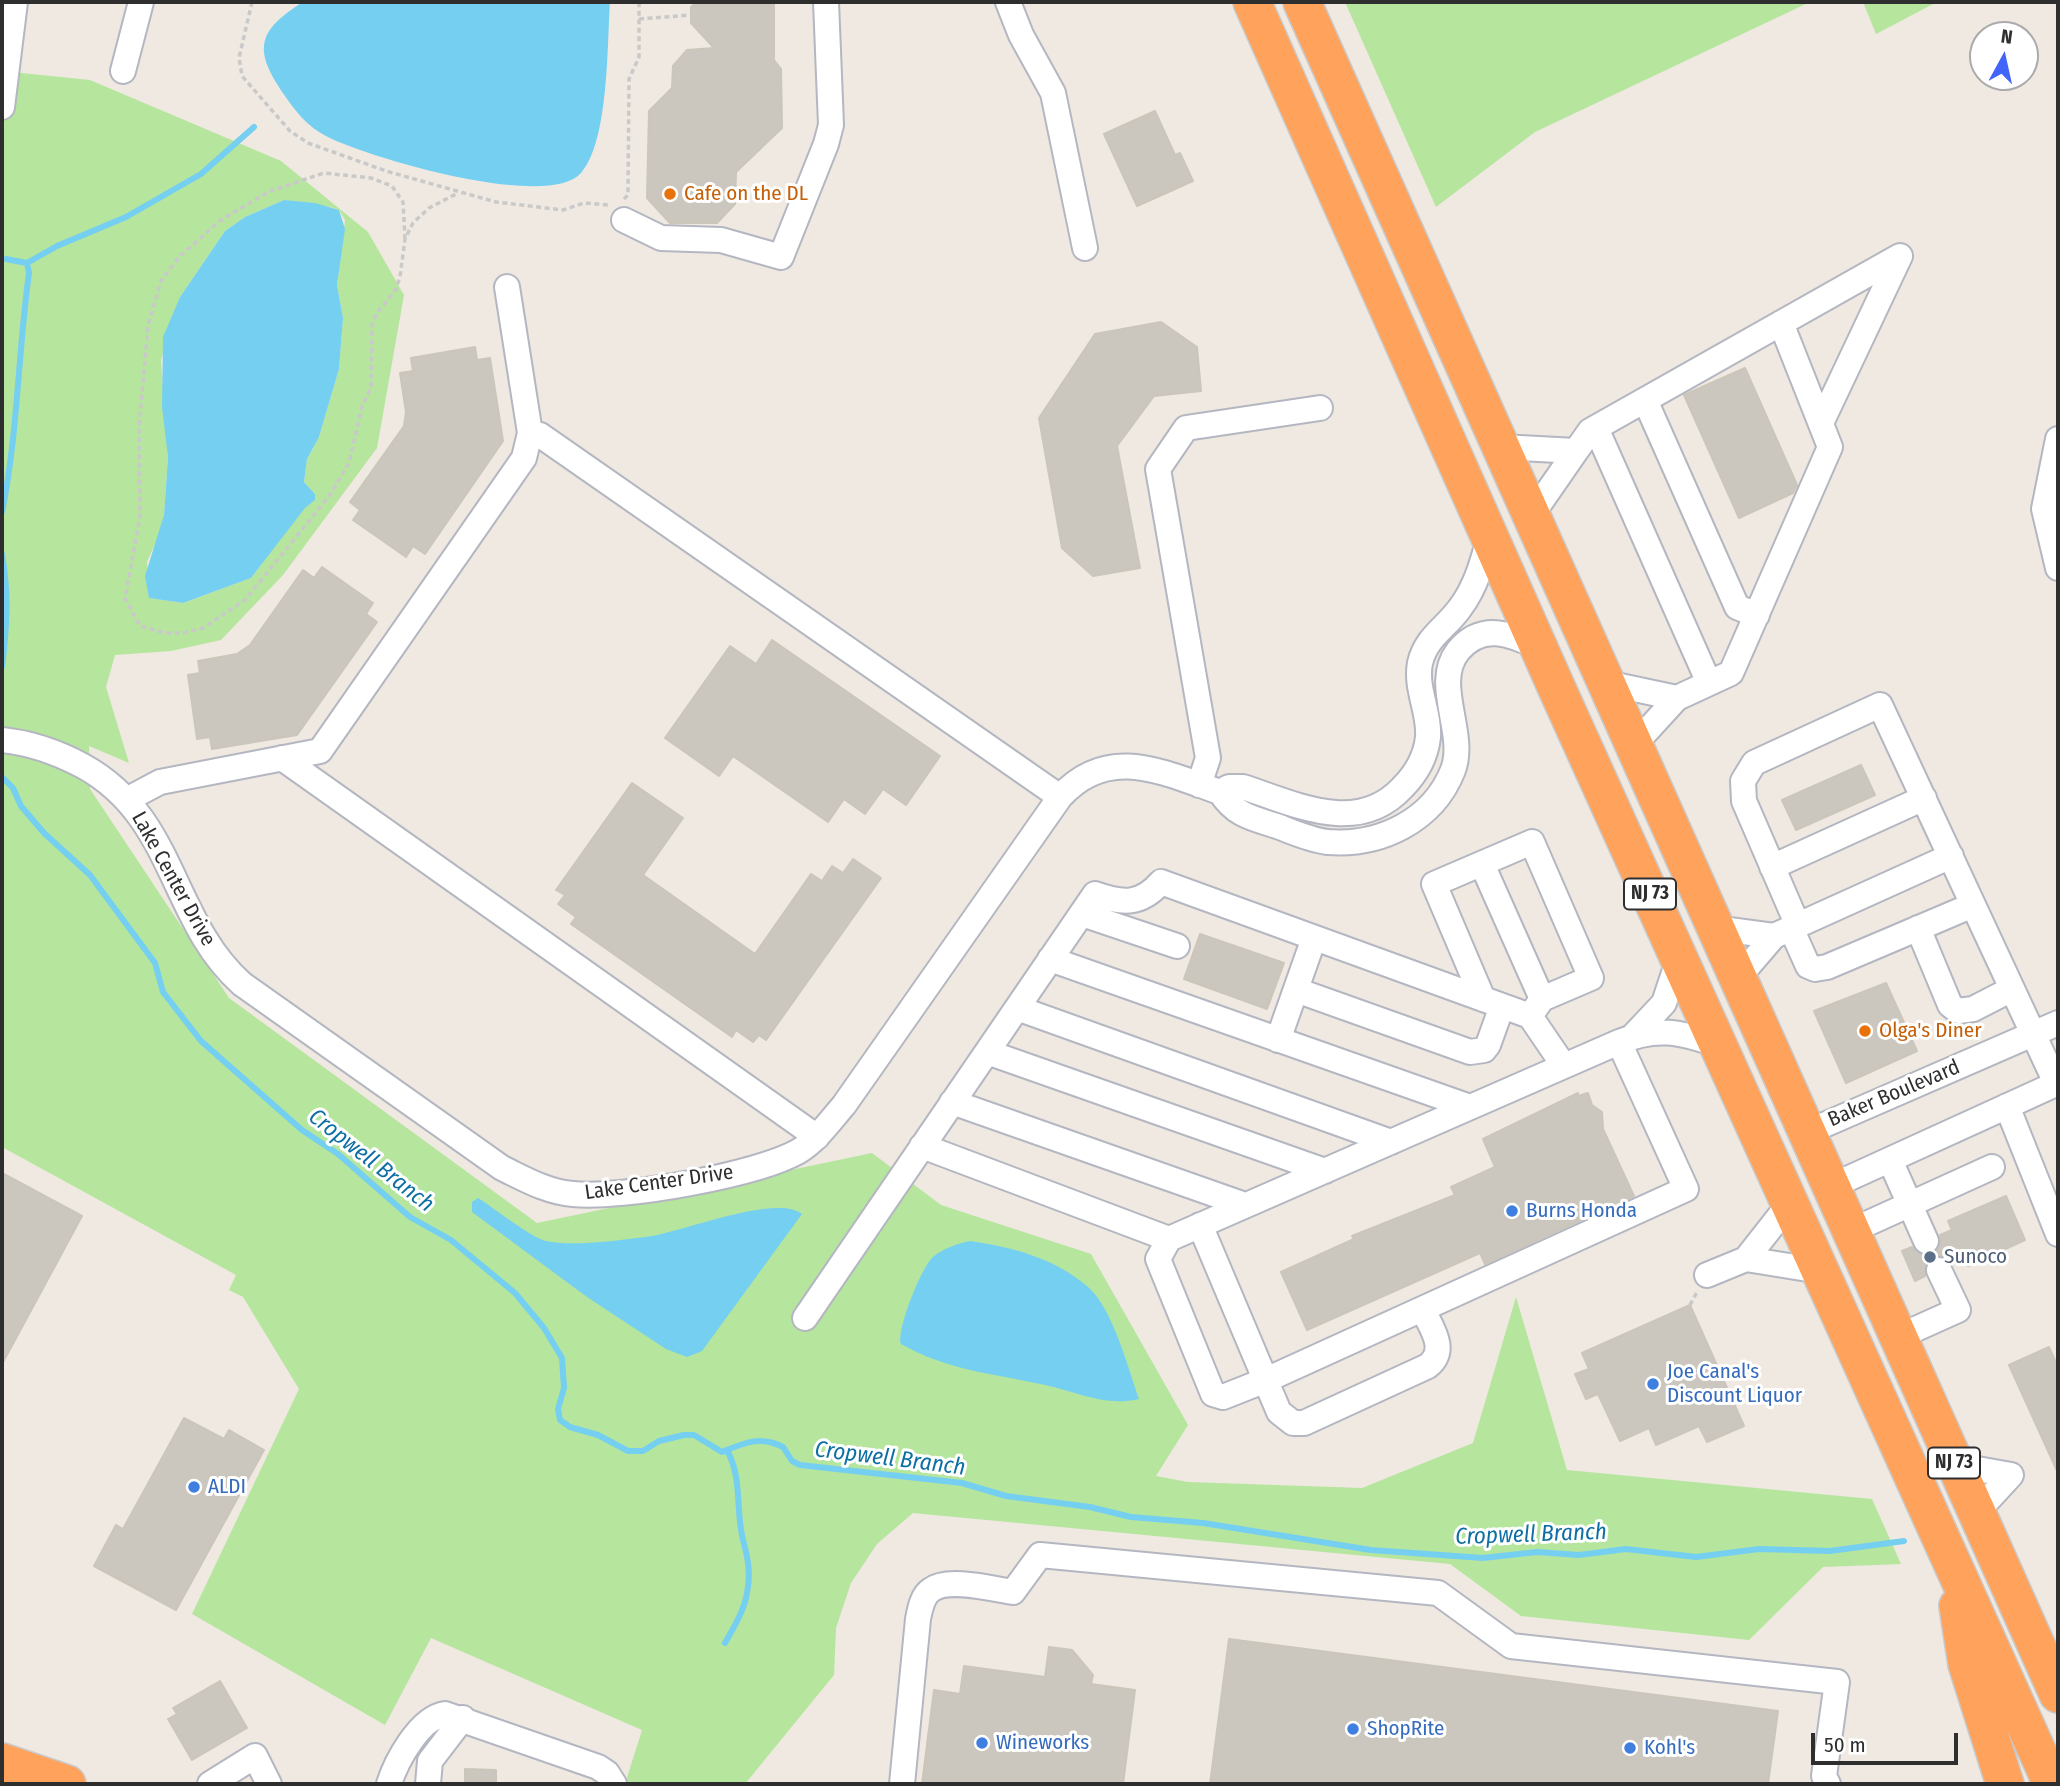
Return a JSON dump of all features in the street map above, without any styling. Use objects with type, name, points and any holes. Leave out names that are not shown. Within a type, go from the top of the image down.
[{"type":"highway","name":"NJ 73","points":[[1252,2],[1539,647],[2052,1784]]},
{"type":"highway","name":"NJ 73","points":[[1302,2],[1976,1513],[2055,1682]]},
{"type":"highway","points":[[1696,996],[1711,996],[1726,1010],[1793,1162],[1805,1176],[1832,1186]]},
{"type":"highway","points":[[1952,1562],[1967,1664],[2005,1784]]},
{"type":"highway","points":[[2,1762],[67,1784]]},
{"type":"street","points":[[2,107],[15,2]]},
{"type":"street","points":[[123,72],[141,2]]},
{"type":"street","points":[[620,209],[661,238],[721,240],[781,257],[831,125],[826,2]]},
{"type":"street","points":[[1009,2],[1021,34],[1053,93],[1085,248]]},
{"type":"street","points":[[1531,516],[1576,451],[1596,428],[1900,256],[1821,423]]},
{"type":"street","points":[[128,799],[160,782],[320,751],[524,458],[530,433],[507,287]]},
{"type":"street","points":[[1633,746],[1676,698],[1731,673],[1830,447],[1782,323]]},
{"type":"street","points":[[1645,400],[1738,607],[1757,615]]},
{"type":"street","points":[[1209,788],[1208,758],[1158,469],[1186,428],[1320,408]]},
{"type":"street","points":[[1596,428],[1709,683]]},
{"type":"street","points":[[530,433],[540,435],[1059,797]]},
{"type":"street","points":[[2058,439],[2044,509],[2058,568]]},
{"type":"street","points":[[1501,447],[1576,451]]},
{"type":"street","name":"Lake Center Drive","points":[[2,740],[38,746],[63,756],[96,773],[128,799],[153,834],[199,929],[220,964],[242,984],[502,1168],[545,1188],[572,1194],[603,1195],[762,1167],[800,1150],[817,1137],[844,1105],[1059,797],[1085,774],[1117,765],[1135,766],[1209,788],[1244,787],[1333,815],[1377,807],[1400,791],[1418,768],[1427,744],[1427,723],[1419,677],[1424,652],[1435,633],[1456,614],[1470,593],[1490,535]]},
{"type":"street","name":"Lake Center Drive","points":[[1209,788],[1230,809],[1325,842],[1374,839],[1410,824],[1439,796],[1454,768],[1457,747],[1448,681],[1449,666],[1456,653],[1475,636],[1502,632],[1539,647]]},
{"type":"street","points":[[1606,683],[1676,698]]},
{"type":"street","points":[[1832,1186],[2057,1083],[1880,705],[1754,763],[1746,771],[1742,791],[1744,801],[1772,867],[1788,930],[1808,966],[1815,969],[1827,967],[1973,905]]},
{"type":"street","points":[[282,758],[817,1137]]},
{"type":"street","points":[[1772,867],[1924,798]]},
{"type":"street","points":[[805,1318],[1095,894],[1127,902],[1141,900],[1161,882],[1493,1002],[1536,1008],[1591,978],[1532,842],[1434,884],[1493,1002],[1488,1045],[1484,1050],[1470,1052],[1296,990]]},
{"type":"street","points":[[1737,979],[1788,930],[1951,856]]},
{"type":"street","points":[[1482,863],[1536,1008],[1564,1066]]},
{"type":"street","points":[[1082,914],[1177,946]]},
{"type":"street","points":[[1714,928],[1788,930]]},
{"type":"street","points":[[1918,928],[1950,1005],[1958,1012],[1973,1009],[2012,989]]},
{"type":"street","points":[[1278,1040],[1314,938]]},
{"type":"street","points":[[1626,1039],[1664,1003],[1679,958]]},
{"type":"street","points":[[1050,960],[1470,1107]]},
{"type":"street","points":[[1017,1008],[1391,1142]]},
{"type":"street","name":"Baker Boulevard","points":[[1808,1132],[2058,1023]]},
{"type":"street","points":[[1626,1039],[1686,1189],[1266,1380],[1223,1397],[1210,1390],[1158,1259],[1169,1238],[1626,1039],[1674,1031],[1718,1045]]},
{"type":"street","points":[[987,1052],[1325,1171]]},
{"type":"street","points":[[952,1102],[1245,1205]]},
{"type":"street","points":[[2007,1106],[2058,1234]]},
{"type":"street","points":[[922,1146],[1169,1238]]},
{"type":"street","points":[[1890,1160],[1926,1241]]},
{"type":"street","points":[[1851,1231],[1992,1167]]},
{"type":"street","points":[[1707,1275],[1746,1259],[1790,1203]]},
{"type":"street","points":[[1200,1225],[1266,1380],[1286,1419],[1304,1423],[1429,1366],[1436,1360],[1439,1352],[1438,1342],[1423,1310]]},
{"type":"street","points":[[1746,1259],[1820,1271]]},
{"type":"street","points":[[1898,1337],[1958,1310],[1939,1270]]},
{"type":"street","points":[[1955,1465],[2017,1473],[1976,1513]]},
{"type":"street","points":[[902,1784],[918,1619],[923,1600],[932,1589],[944,1585],[1013,1592],[1040,1555],[1438,1593],[1511,1646],[1837,1682],[1824,1776],[1828,1784]]},
{"type":"street","points":[[389,1784],[402,1757],[428,1722],[445,1714],[463,1718],[598,1767],[607,1773],[614,1784]]},
{"type":"street","points":[[428,1784],[430,1761],[463,1718]]},
{"type":"street","points":[[210,1784],[255,1756],[269,1784]]},
{"type":"path","points":[[252,2],[239,58],[242,76],[290,131],[308,143],[458,193],[496,202],[563,210],[584,203],[601,202],[620,209],[628,195],[629,79],[639,57],[639,2]]},
{"type":"path","points":[[639,19],[691,15]]},
{"type":"path","points":[[405,239],[403,202],[392,186],[371,177],[324,173],[270,191],[221,220],[179,257],[161,281],[148,326],[139,428],[140,517],[125,598],[141,626],[165,633],[183,633],[203,628],[244,600],[330,495],[349,463],[362,406],[371,388],[372,326],[376,314],[395,291],[400,277],[405,239],[413,223],[429,208],[458,193]]},
{"type":"green space","points":[[1345,2],[1810,2],[1535,132],[1436,207]]},
{"type":"green space","points":[[1863,2],[1937,2],[1876,34]]},
{"type":"green space","points":[[2,71],[90,80],[281,161],[368,232],[404,295],[377,448],[283,575],[221,640],[171,651],[115,655],[106,687],[129,763],[89,746],[90,789],[229,998],[537,1223],[872,1153],[941,1205],[1091,1254],[1188,1425],[1156,1476],[1188,1482],[1362,1488],[1473,1443],[1516,1297],[1567,1470],[1872,1499],[1901,1564],[1823,1567],[1749,1640],[1521,1616],[1450,1564],[913,1513],[877,1544],[851,1583],[836,1628],[834,1675],[745,1784],[625,1784],[642,1730],[431,1638],[385,1725],[192,1614],[299,1389],[243,1297],[229,1290],[236,1275],[2,1147]],"holes":[[[284,200],[339,210],[345,220],[337,285],[343,318],[339,369],[319,437],[307,459],[304,482],[315,494],[315,500],[305,507],[251,578],[183,603],[150,598],[147,562],[160,533],[164,515],[168,457],[161,360],[180,297],[225,231],[245,217]]]},
{"type":"water","points":[[303,2],[610,2],[602,116],[590,158],[581,173],[562,183],[533,186],[496,184],[416,167],[326,136],[308,124],[294,108],[275,80],[264,54],[268,33],[287,13]]},
{"type":"water","points":[[284,200],[315,203],[339,210],[345,229],[337,285],[343,318],[339,369],[319,437],[307,459],[304,482],[315,494],[315,500],[305,508],[251,578],[183,603],[149,598],[145,576],[164,515],[168,457],[162,407],[163,337],[180,297],[225,231],[245,217]]},
{"type":"water","points":[[478,1198],[539,1238],[557,1243],[652,1236],[772,1208],[789,1209],[802,1214],[702,1351],[687,1357],[666,1349],[587,1297],[472,1212],[472,1202]]},
{"type":"water","points":[[970,1241],[1032,1255],[1062,1268],[1088,1287],[1105,1309],[1112,1324],[1139,1399],[1114,1401],[1091,1398],[935,1360],[901,1344],[900,1337],[906,1313],[929,1262],[947,1249]]},
{"type":"building","points":[[697,2],[774,2],[774,60],[781,69],[782,128],[736,172],[735,204],[717,223],[670,223],[647,198],[649,111],[672,88],[673,66],[687,50],[714,48],[691,23],[691,7]]},
{"type":"building","points":[[1155,111],[1175,155],[1180,153],[1193,181],[1137,206],[1104,134]]},
{"type":"building","points":[[1161,322],[1197,347],[1201,391],[1154,396],[1117,446],[1140,568],[1093,576],[1062,548],[1039,418],[1095,334]]},
{"type":"building","points":[[475,347],[477,360],[490,358],[503,441],[425,554],[413,546],[406,557],[353,520],[360,510],[350,502],[404,426],[406,412],[400,373],[413,371],[411,358]]},
{"type":"building","points":[[1745,368],[1797,485],[1793,493],[1739,518],[1684,395]]},
{"type":"building","points":[[322,567],[373,603],[366,614],[377,622],[297,735],[212,749],[210,737],[197,739],[188,675],[200,673],[198,661],[237,654],[250,645],[303,570],[314,578]]},
{"type":"building","points":[[772,640],[940,756],[906,805],[883,789],[865,814],[844,799],[828,822],[733,756],[719,776],[665,738],[730,646],[756,664]]},
{"type":"building","points":[[1861,765],[1875,795],[1796,830],[1782,800]]},
{"type":"building","points":[[632,783],[683,818],[643,875],[755,954],[811,874],[822,881],[832,866],[843,873],[853,859],[881,878],[766,1040],[759,1035],[753,1042],[736,1030],[732,1037],[571,924],[576,917],[558,904],[565,895],[556,890]]},
{"type":"building","points":[[1200,934],[1284,963],[1267,1009],[1184,979]]},
{"type":"building","name":"Olga's Diner","points":[[1886,983],[1917,1051],[1846,1083],[1814,1011]]},
{"type":"building","name":"Burns Honda","points":[[1578,1093],[1578,1096],[1588,1093],[1592,1105],[1602,1112],[1603,1129],[1634,1196],[1485,1264],[1480,1253],[1307,1330],[1281,1272],[1354,1239],[1352,1236],[1455,1195],[1451,1187],[1495,1167],[1483,1139]]},
{"type":"building","points":[[2,1173],[82,1216],[2,1364]]},
{"type":"building","points":[[2006,1196],[2025,1240],[1968,1266],[1965,1259],[1953,1264],[1947,1257],[1933,1256],[1926,1262],[1925,1276],[1915,1281],[1902,1251],[1912,1247],[1924,1256],[1933,1254],[1941,1243],[1940,1235],[1952,1230],[1948,1221]]},
{"type":"building","name":"Joe Canal's Discount Liquor","points":[[1690,1305],[1744,1426],[1707,1442],[1699,1426],[1656,1445],[1649,1428],[1620,1441],[1598,1394],[1586,1399],[1575,1374],[1589,1369],[1582,1353]]},
{"type":"building","points":[[2049,1347],[2058,1367],[2058,1473],[2009,1365]]},
{"type":"building","name":"ALDI","points":[[184,1418],[224,1439],[229,1430],[264,1450],[176,1610],[94,1566],[116,1525],[123,1529]]},
{"type":"building","points":[[1229,1639],[1778,1711],[1768,1784],[1210,1784]]},
{"type":"building","points":[[1049,1647],[1072,1650],[1093,1675],[1091,1684],[1135,1690],[1123,1784],[922,1784],[934,1690],[960,1694],[964,1666],[1045,1677]]},
{"type":"building","points":[[220,1681],[247,1728],[192,1760],[168,1719],[177,1714],[173,1708]]},
{"type":"building","points":[[465,1769],[496,1770],[496,1784],[465,1784]]},
{"type":"waterway","points":[[27,263],[57,246],[126,217],[201,174],[254,127]]},
{"type":"waterway","name":"Cropwell Branch","points":[[6,259],[27,263]]},
{"type":"waterway","name":"Cropwell Branch","points":[[2,512],[15,422],[29,273],[27,263]]},
{"type":"waterway","name":"Cropwell Branch","points":[[2,554],[6,583],[2,667]]},
{"type":"waterway","name":"Cropwell Branch","points":[[2,777],[13,788],[21,806],[44,833],[90,875],[155,963],[163,992],[201,1041],[302,1130],[338,1154],[410,1217],[451,1240],[515,1293],[544,1328],[562,1358],[564,1388],[558,1409],[560,1420],[570,1427],[598,1435],[628,1451],[643,1451],[659,1441],[684,1435],[694,1435],[722,1452],[745,1443],[767,1441],[783,1447],[792,1461],[800,1465],[962,1483],[1006,1496],[1090,1507],[1131,1517],[1203,1523],[1371,1550],[1483,1558],[1537,1552],[1579,1555],[1626,1549],[1696,1557],[1759,1549],[1830,1551],[1904,1541]]},
{"type":"waterway","points":[[725,1643],[744,1606],[749,1579],[737,1483],[727,1450]]},
{"type":"place","name":"Cafe on the DL","points":[[670,194]]},
{"type":"place","name":"Olga's Diner","points":[[1865,1031]]},
{"type":"place","name":"Burns Honda","points":[[1512,1211]]},
{"type":"place","name":"Sunoco","points":[[1930,1257]]},
{"type":"place","name":"Joe Canal's Discount Liquor","points":[[1653,1384]]},
{"type":"place","name":"ALDI","points":[[194,1487]]},
{"type":"place","name":"ShopRite","points":[[1353,1729]]},
{"type":"place","name":"Wineworks","points":[[982,1743]]},
{"type":"place","name":"Kohl's","points":[[1630,1748]]}]
